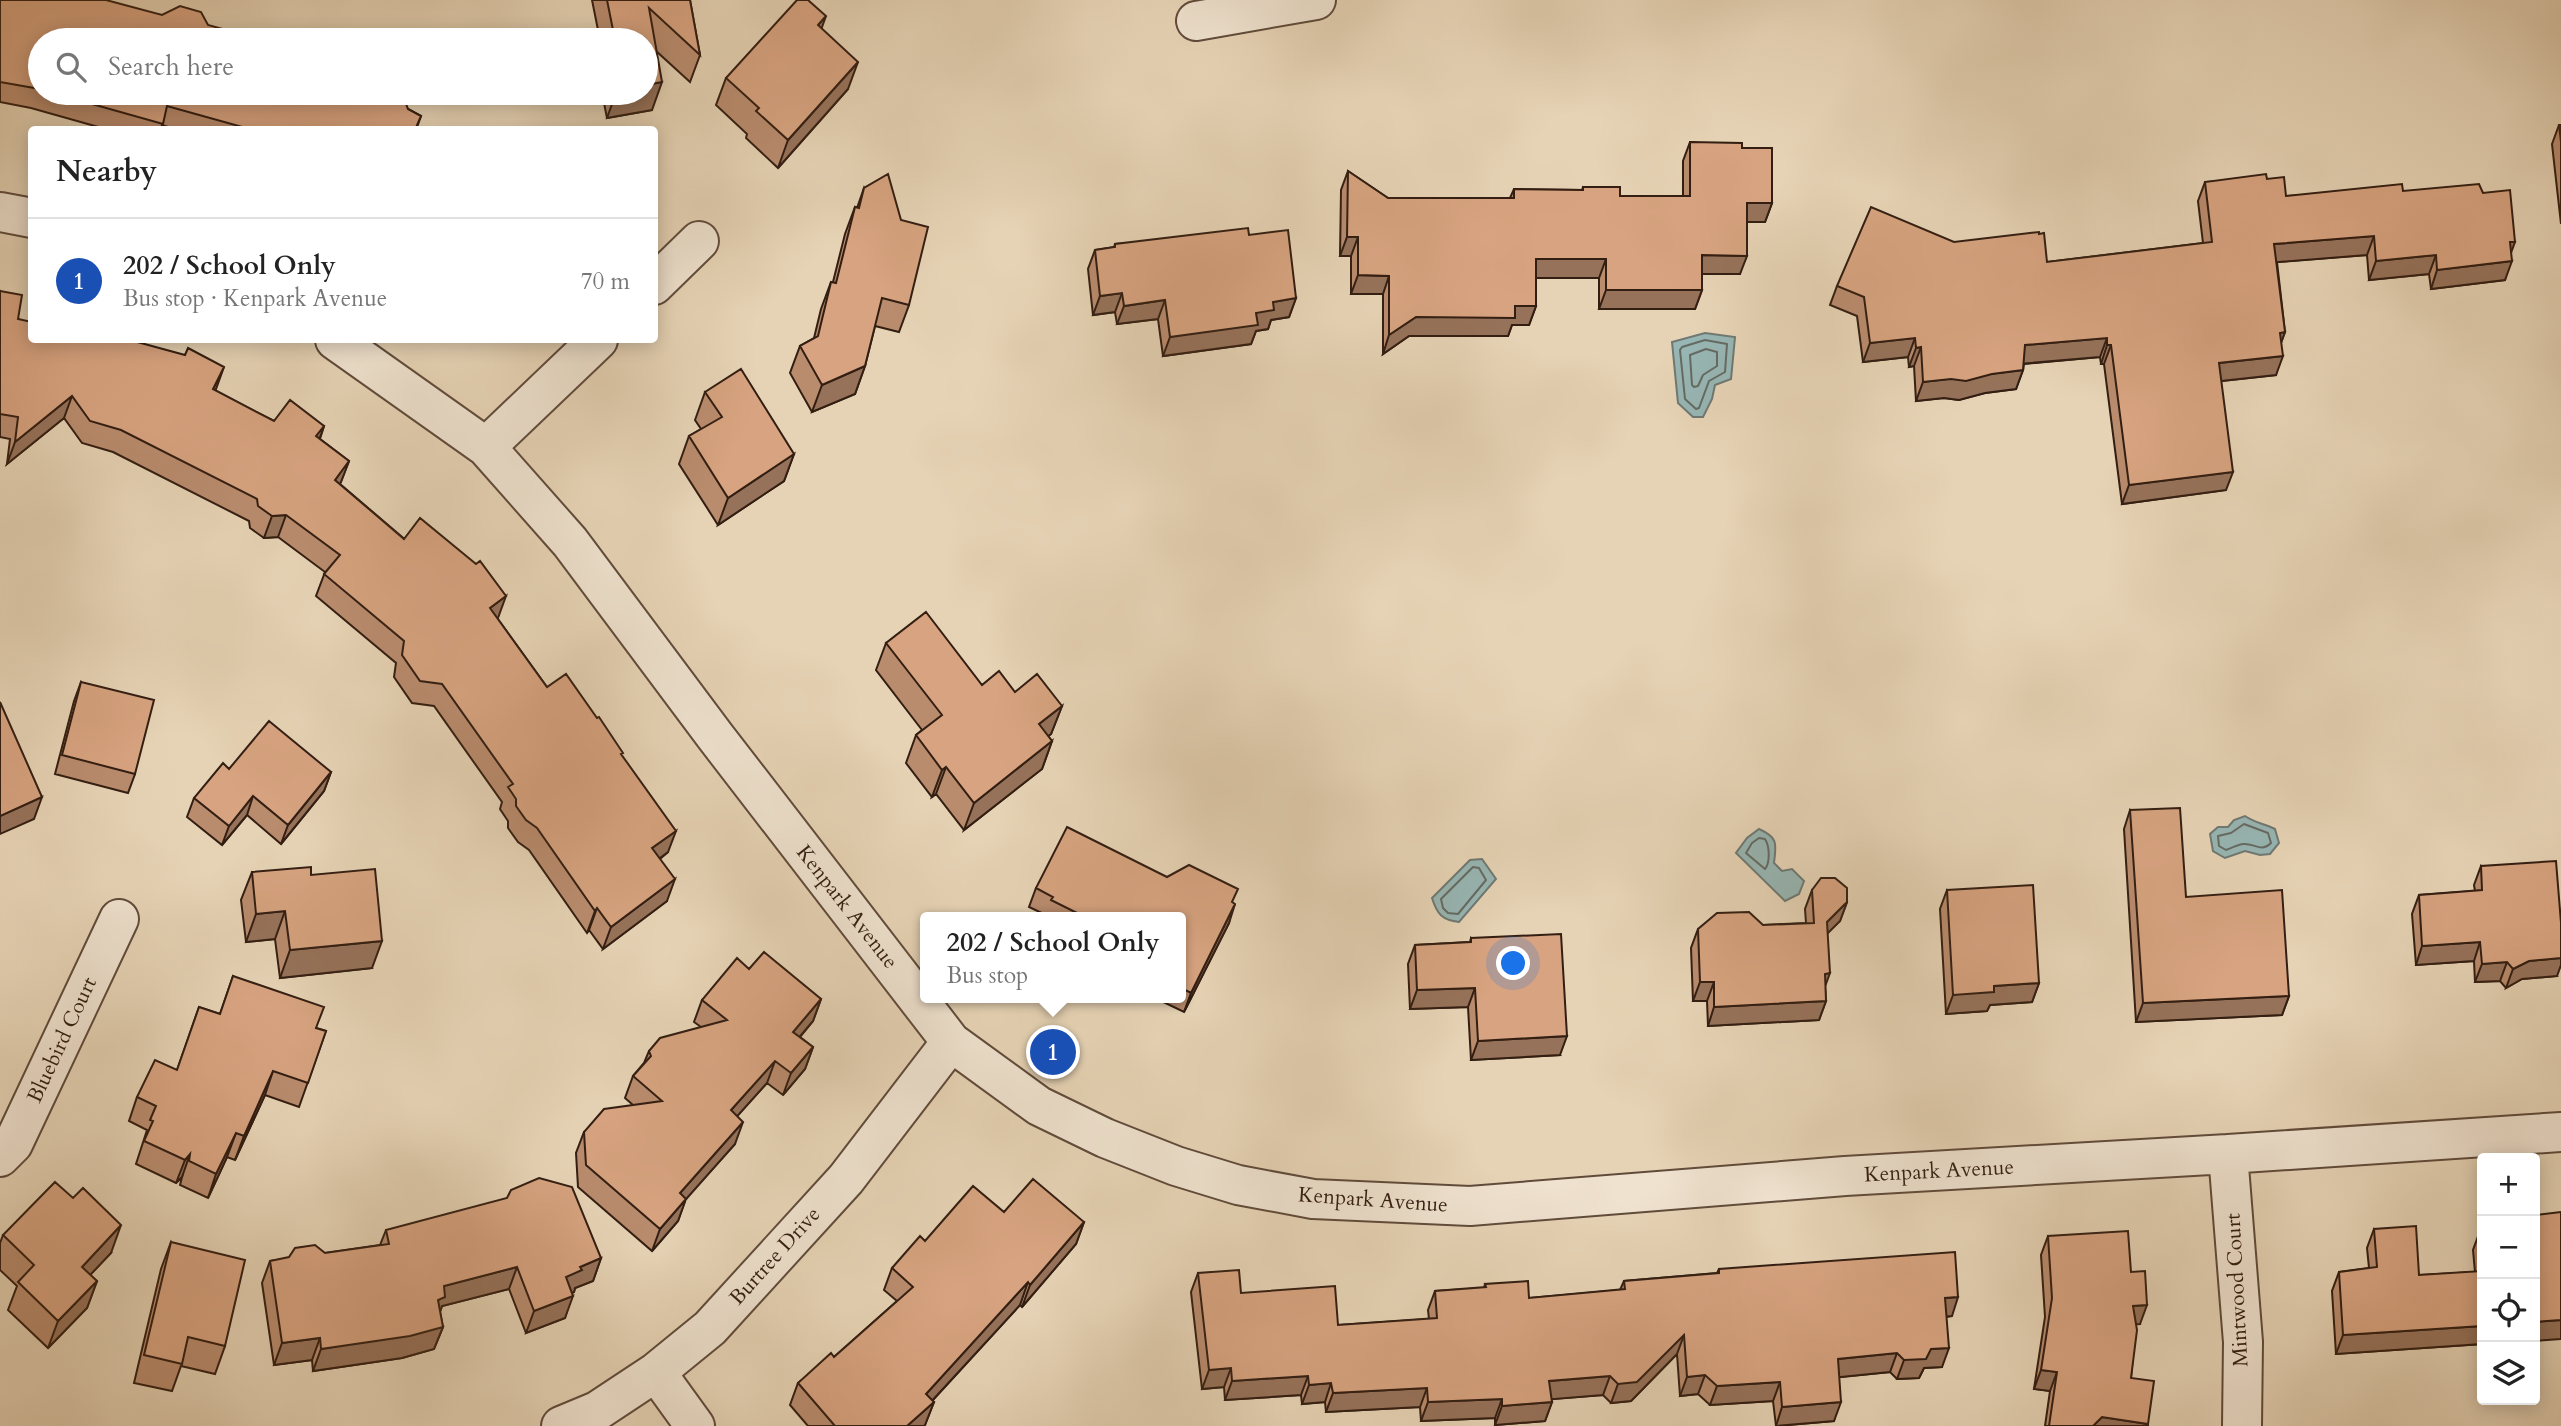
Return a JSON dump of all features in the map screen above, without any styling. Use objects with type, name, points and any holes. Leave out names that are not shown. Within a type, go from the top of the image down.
[{"type":"street","points":[[1195,21],[1316,0]]},
{"type":"street","points":[[0,212],[28,217]]},
{"type":"street","points":[[658,281],[699,241]]},
{"type":"street","name":"Kenpark Avenue","points":[[339,343],[486,447],[570,542],[920,1002]]},
{"type":"street","points":[[486,447],[595,343]]},
{"type":"street","name":"Bluebird Court","points":[[0,1157],[13,1144],[119,919]]},
{"type":"street","name":"Kenpark Avenue","points":[[921,1003],[951,1042],[1038,1106],[1105,1138],[1176,1166],[1238,1185],[1313,1199],[1470,1206],[1845,1176],[2561,1132]]},
{"type":"street","name":"Burtree Drive","points":[[561,1426],[597,1412],[656,1372],[710,1328],[846,1179],[951,1042]]},
{"type":"street","name":"Mintwood Court","points":[[2228,1154],[2243,1342],[2242,1426]]},
{"type":"street","points":[[656,1372],[695,1426]]},
{"type":"water","points":[[1705,333],[1735,337],[1731,379],[1715,385],[1712,399],[1703,417],[1693,417],[1678,403],[1672,342]]},
{"type":"water","points":[[2245,816],[2275,829],[2279,843],[2270,854],[2260,855],[2245,851],[2225,858],[2213,851],[2210,834],[2218,827],[2228,827],[2234,820]]},
{"type":"water","points":[[1759,829],[1770,835],[1775,842],[1774,863],[1782,871],[1792,869],[1804,881],[1799,894],[1785,901],[1736,853],[1747,838]]},
{"type":"water","points":[[1482,859],[1496,879],[1459,922],[1444,918],[1432,898],[1470,860]]},
{"type":"building","points":[[0,0],[106,0],[162,15],[180,6],[201,12],[208,25],[219,28],[28,28],[28,87],[0,82]]},
{"type":"building","points":[[607,0],[690,0],[700,55],[649,8],[653,28],[613,28]]},
{"type":"building","points":[[797,0],[808,0],[826,16],[818,25],[858,62],[788,140],[756,111],[759,108],[726,78]]},
{"type":"building","points":[[658,59],[662,82],[658,83]]},
{"type":"building","points":[[96,105],[406,105],[408,109],[421,116],[417,126],[239,126],[167,106],[163,124]]},
{"type":"building","points":[[1690,142],[1742,143],[1742,148],[1772,148],[1772,203],[1747,203],[1747,256],[1702,255],[1702,290],[1606,290],[1606,259],[1536,259],[1536,306],[1515,306],[1515,318],[1416,317],[1389,335],[1389,276],[1358,275],[1358,237],[1347,237],[1348,171],[1388,198],[1514,198],[1514,189],[1583,190],[1583,187],[1620,187],[1620,196],[1690,196]]},
{"type":"building","points":[[888,174],[901,220],[928,227],[909,305],[882,298],[865,366],[822,385],[800,346],[818,336],[831,282],[836,283],[855,207],[859,208],[864,188]]},
{"type":"building","points":[[2266,174],[2267,179],[2284,177],[2286,196],[2402,184],[2403,191],[2479,184],[2483,193],[2510,190],[2515,242],[2510,242],[2512,261],[2437,270],[2436,255],[2376,261],[2374,236],[2274,244],[2285,332],[2280,333],[2283,356],[2219,363],[2233,472],[2129,485],[2111,345],[2107,345],[2107,338],[2025,345],[2023,370],[1966,381],[1951,379],[1923,382],[1921,347],[1916,348],[1915,338],[1870,343],[1864,297],[1837,286],[1871,207],[1954,242],[2044,233],[2047,262],[2212,242],[2205,182]]},
{"type":"building","points":[[1248,228],[1249,235],[1288,230],[1296,298],[1273,302],[1274,310],[1256,313],[1258,325],[1170,337],[1165,300],[1124,306],[1122,293],[1100,296],[1095,250],[1115,247],[1115,244]]},
{"type":"building","points":[[0,291],[22,295],[18,319],[28,321],[28,343],[141,343],[185,355],[188,348],[224,367],[213,389],[274,421],[290,400],[324,426],[316,436],[349,461],[335,480],[404,539],[420,518],[476,564],[480,561],[506,596],[490,608],[547,687],[566,674],[597,718],[599,717],[623,753],[621,754],[676,831],[652,848],[675,879],[611,927],[597,908],[595,911],[537,828],[526,820],[516,806],[516,799],[508,787],[513,784],[442,684],[420,681],[402,655],[404,641],[324,574],[340,555],[286,515],[272,516],[258,506],[257,499],[121,430],[90,421],[72,396],[15,442],[18,417],[0,414]]},
{"type":"building","points":[[741,369],[794,454],[728,498],[689,436],[722,417],[705,392]]},
{"type":"building","points":[[926,612],[982,685],[999,671],[1015,692],[1037,674],[1062,706],[1039,724],[1052,741],[974,803],[946,767],[942,770],[916,735],[942,715],[886,643]]},
{"type":"building","points":[[81,682],[154,700],[135,774],[62,755]]},
{"type":"building","points":[[0,702],[42,797],[0,816]]},
{"type":"building","points":[[269,721],[331,772],[288,825],[253,796],[229,826],[194,798],[223,763],[229,769]]},
{"type":"building","points":[[2180,808],[2186,897],[2282,890],[2289,996],[2143,1003],[2130,810]]},
{"type":"building","points":[[1067,827],[1167,877],[1189,865],[1238,889],[1232,902],[1235,904],[1191,993],[1186,990],[1186,912],[1075,912],[1051,900],[1053,897],[1036,888]]},
{"type":"building","points":[[2556,861],[2561,958],[2529,961],[2513,969],[2507,962],[2482,964],[2480,942],[2422,946],[2419,895],[2482,890],[2481,866]]},
{"type":"building","points":[[311,867],[311,875],[375,869],[382,941],[290,950],[285,911],[256,914],[252,872]]},
{"type":"building","points":[[1821,878],[1835,878],[1847,888],[1847,902],[1827,922],[1830,973],[1825,974],[1826,1001],[1714,1007],[1714,982],[1700,982],[1698,929],[1717,913],[1749,912],[1763,925],[1814,923],[1812,890]]},
{"type":"building","points":[[2033,885],[2039,983],[1994,986],[1994,992],[1953,995],[1947,890]]},
{"type":"building","points":[[1561,934],[1567,1036],[1478,1041],[1475,988],[1417,990],[1415,945],[1471,942],[1471,938]]},
{"type":"building","points":[[764,952],[821,999],[793,1032],[813,1047],[791,1073],[775,1061],[731,1110],[743,1122],[680,1193],[686,1199],[660,1229],[586,1165],[584,1132],[604,1109],[662,1101],[633,1076],[651,1056],[649,1051],[660,1038],[727,1020],[702,1000],[737,958],[749,969]]},
{"type":"building","points":[[233,976],[324,1007],[316,1028],[326,1031],[308,1083],[273,1071],[244,1136],[236,1133],[216,1174],[189,1161],[190,1154],[185,1160],[144,1141],[156,1106],[137,1097],[155,1060],[177,1070],[199,1007],[220,1014]]},
{"type":"building","points":[[539,1178],[572,1187],[601,1258],[580,1267],[582,1270],[566,1277],[573,1296],[534,1311],[517,1267],[444,1286],[445,1297],[438,1300],[443,1327],[410,1336],[321,1349],[320,1338],[282,1343],[270,1261],[289,1257],[295,1248],[315,1245],[325,1253],[389,1244],[386,1230],[507,1198],[511,1190]]},
{"type":"building","points":[[1033,1179],[1084,1222],[1030,1285],[1028,1282],[926,1394],[934,1402],[907,1426],[835,1426],[798,1383],[831,1353],[834,1357],[913,1287],[892,1268],[920,1236],[925,1241],[973,1186],[1004,1212]]},
{"type":"building","points":[[55,1182],[73,1198],[83,1188],[121,1225],[82,1267],[97,1281],[58,1321],[18,1282],[34,1265],[3,1235]]},
{"type":"building","points":[[2561,1212],[2561,1320],[2540,1322],[2540,1214]]},
{"type":"building","points":[[2416,1226],[2419,1275],[2477,1271],[2477,1326],[2343,1335],[2339,1272],[2377,1267],[2374,1229]]},
{"type":"building","points":[[2128,1231],[2131,1272],[2145,1271],[2147,1305],[2133,1306],[2137,1330],[2131,1378],[2154,1381],[2148,1424],[2102,1417],[2093,1426],[2049,1426],[2057,1372],[2041,1370],[2052,1298],[2048,1236]]},
{"type":"building","points":[[171,1242],[245,1260],[225,1346],[188,1337],[182,1364],[144,1355]]},
{"type":"building","points":[[1955,1252],[1958,1297],[1945,1298],[1949,1348],[1931,1349],[1926,1359],[1904,1360],[1897,1353],[1838,1359],[1841,1402],[1782,1407],[1780,1382],[1717,1386],[1705,1375],[1687,1377],[1684,1335],[1637,1382],[1618,1384],[1610,1376],[1549,1381],[1552,1402],[1502,1406],[1502,1399],[1428,1402],[1427,1388],[1333,1393],[1331,1383],[1309,1385],[1308,1376],[1232,1381],[1231,1368],[1209,1370],[1198,1273],[1239,1270],[1241,1293],[1335,1286],[1338,1325],[1437,1318],[1435,1291],[1486,1287],[1485,1284],[1528,1281],[1529,1298],[1625,1289],[1624,1281],[1719,1273],[1719,1269]]},
{"type":"place","name":"202 / School Only","points":[[1053,1052]]}]
